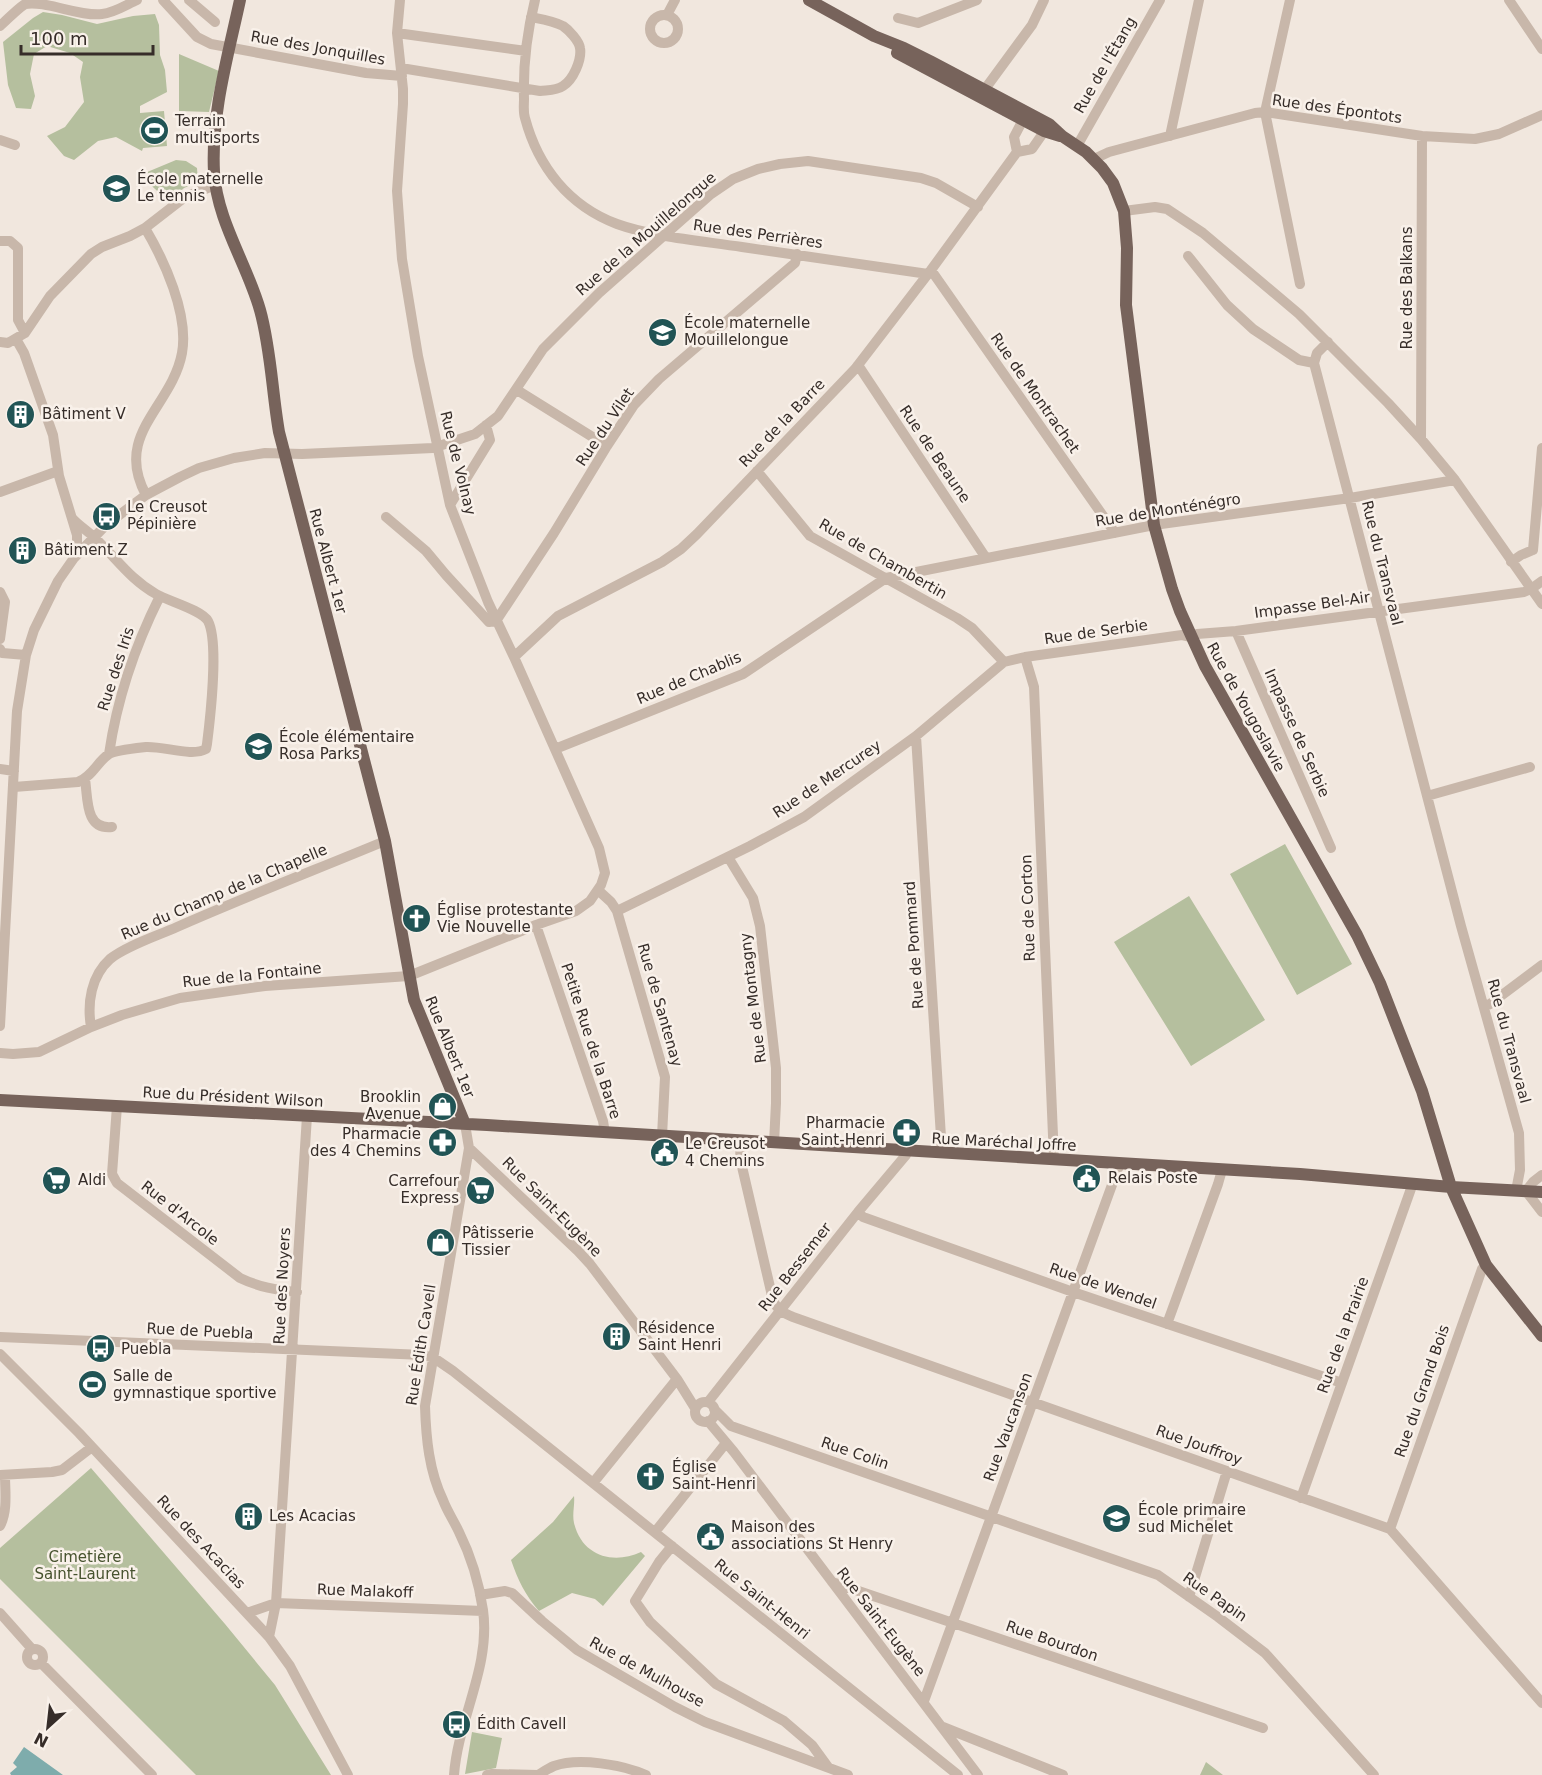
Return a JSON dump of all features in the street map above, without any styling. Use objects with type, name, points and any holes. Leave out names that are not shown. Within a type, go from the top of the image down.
[{"type":"main road","name":"Rue Albert 1er","points":[[240,0],[217,115],[214,155],[215,185],[224,216],[260,309],[268,347],[273,403],[284,453],[385,841],[417,1010],[465,1124]]},
{"type":"main road","points":[[809,0],[874,36],[904,48],[985,89],[1025,116]]},
{"type":"main road","points":[[874,36],[895,52],[967,90],[1025,116]]},
{"type":"main road","name":"Rue de Yougoslavie","points":[[1025,116],[1077,146],[1094,159],[1113,183],[1124,211],[1127,248],[1126,305],[1154,525],[1172,589],[1205,666],[1357,935],[1380,983],[1422,1091],[1451,1187],[1486,1265],[1542,1336]]},
{"type":"main road","name":"Rue du Président Wilson","points":[[0,1100],[465,1124]]},
{"type":"main road","name":"Rue Maréchal Joffre","points":[[465,1124],[1120,1163],[1542,1192]]},
{"type":"street","points":[[0,26],[32,1],[42,1],[99,14],[111,12],[137,0]]},
{"type":"street","name":"Rue des Jonquilles","points":[[163,0],[196,37],[211,44],[366,73],[401,72],[523,87]]},
{"type":"street","points":[[189,0],[215,22]]},
{"type":"street","name":"Rue de Volnay","points":[[400,0],[397,33],[403,104],[397,191],[402,259],[418,356],[437,447],[450,505],[496,621],[599,848],[605,873],[599,891]]},
{"type":"street","name":"Rue des Perrières","points":[[535,0],[526,51],[523,87],[524,116],[548,170],[572,199],[598,216],[619,225],[664,235],[929,272]]},
{"type":"street","points":[[668,15],[675,0]]},
{"type":"street","points":[[898,18],[918,23],[977,0]]},
{"type":"street","points":[[967,90],[985,89],[993,80],[1032,24],[1044,0]]},
{"type":"street","name":"Rue de l'Étang","points":[[1077,146],[1160,0]]},
{"type":"street","points":[[1170,136],[1199,0]]},
{"type":"street","points":[[1290,0],[1265,112],[1300,284]]},
{"type":"street","points":[[1509,0],[1542,50]]},
{"type":"street","points":[[523,87],[540,91],[563,86],[574,73],[580,48],[572,34],[564,27],[531,17]]},
{"type":"street","name":"Rue des Jonquilles","points":[[397,33],[526,51]]},
{"type":"street","name":"Rue des Épontots","points":[[1094,159],[1109,152],[1265,112],[1422,136],[1475,139],[1499,134],[1542,115]]},
{"type":"street","name":"Rue de la Barre","points":[[1017,152],[1014,137],[1025,116]]},
{"type":"street","name":"Rue de la Barre","points":[[514,657],[558,616],[662,562],[681,549],[858,365],[1017,152],[1032,149],[1046,128]]},
{"type":"street","name":"Rue des Balkans","points":[[1422,136],[1422,439]]},
{"type":"street","points":[[0,140],[15,145]]},
{"type":"street","name":"Rue de la Mouillelongue","points":[[284,453],[437,447],[475,434],[498,416],[543,350],[599,293],[711,194],[733,179],[758,169],[808,161],[921,178],[936,183],[978,207]]},
{"type":"street","points":[[0,342],[8,343],[20,336],[50,296],[86,258],[102,247],[145,228],[185,197],[215,185]]},
{"type":"street","points":[[1124,211],[1155,207],[1167,209],[1203,233],[1299,314],[1422,439],[1455,480],[1542,604]]},
{"type":"street","points":[[145,228],[162,261],[180,309],[183,331],[182,353],[178,368],[147,420],[138,442],[136,465],[138,478],[146,495]]},
{"type":"street","points":[[0,241],[10,241],[18,248],[20,336],[53,435],[58,471],[77,535],[74,558]]},
{"type":"street","name":"Rue du Vilet","points":[[496,621],[634,405],[659,379],[795,263],[797,255]]},
{"type":"street","points":[[1188,256],[1227,305],[1253,329],[1299,360],[1314,363],[1317,353],[1328,342]]},
{"type":"street","name":"Rue de Montrachet","points":[[929,272],[1115,533]]},
{"type":"street","name":"Rue du Transvaal","points":[[1314,363],[1461,926],[1519,1133],[1521,1191]]},
{"type":"street","name":"Rue de Beaune","points":[[858,365],[986,558]]},
{"type":"street","points":[[517,390],[607,446]]},
{"type":"street","points":[[450,505],[490,440],[486,425]]},
{"type":"street","points":[[1511,562],[1521,555],[1538,553],[1542,448]]},
{"type":"street","points":[[0,1026],[1,974],[17,711],[26,655],[44,607],[74,558],[120,513],[146,495],[217,462],[248,455],[284,453]]},
{"type":"street","points":[[0,492],[58,471]]},
{"type":"street","name":"Rue de Chambertin","points":[[757,471],[810,536],[967,625],[1004,662]]},
{"type":"street","name":"Rue de Monténégro","points":[[886,578],[1154,525],[1350,498],[1455,480]]},
{"type":"street","points":[[386,517],[426,551],[489,622],[496,621]]},
{"type":"street","points":[[14,787],[67,784],[85,779],[109,754],[147,747],[200,753],[206,749],[211,702],[212,648],[208,621],[202,615],[160,596],[135,581],[94,537],[72,518]]},
{"type":"street","name":"Rue de Chablis","points":[[555,749],[743,674],[886,578]]},
{"type":"street","name":"Impasse Bel-Air","points":[[1191,637],[1197,634],[1236,631],[1524,592],[1542,581]]},
{"type":"street","points":[[0,592],[5,602],[0,639]]},
{"type":"street","name":"Rue des Iris","points":[[109,754],[112,731],[129,670],[141,636],[160,596]]},
{"type":"street","name":"Impasse de Serbie","points":[[1236,631],[1331,848]]},
{"type":"street","name":"Rue de Serbie","points":[[1004,662],[1182,635],[1191,637]]},
{"type":"street","points":[[0,648],[2,653],[26,655]]},
{"type":"street","name":"Rue de Corton","points":[[1025,657],[1034,687],[1054,1160]]},
{"type":"street","name":"Rue de Mercurey","points":[[617,911],[804,817],[916,736],[1004,662]]},
{"type":"street","name":"Rue de Pommard","points":[[916,736],[942,1153]]},
{"type":"street","points":[[1427,796],[1530,767]]},
{"type":"street","points":[[0,770],[14,771]]},
{"type":"street","points":[[85,779],[91,818],[97,825],[104,828],[112,827]]},
{"type":"street","name":"Rue du Champ de la Chapelle","points":[[91,1027],[89,1002],[96,979],[102,968],[120,953],[186,923],[385,841]]},
{"type":"street","name":"Rue de Montagny","points":[[728,857],[753,898],[759,926],[776,1068],[774,1143]]},
{"type":"street","name":"Rue de la Fontaine","points":[[0,1053],[39,1052],[91,1027],[150,1006],[199,994],[265,986],[409,976],[576,911],[599,891]]},
{"type":"street","name":"Rue de Santenay","points":[[599,891],[617,911],[665,1077],[663,1136]]},
{"type":"street","name":"Petite Rue de la Barre","points":[[537,925],[603,1121],[605,1133]]},
{"type":"street","points":[[1485,1006],[1542,965]]},
{"type":"street","name":"Rue d'Arcole","points":[[117,1106],[112,1174],[117,1183],[240,1278],[269,1289],[297,1292]]},
{"type":"street","name":"Rue des Noyers","points":[[269,1637],[276,1603],[308,1116]]},
{"type":"street","name":"Rue Édith Cavell","points":[[454,1775],[460,1733],[481,1659],[483,1611],[471,1560],[442,1498],[434,1473],[428,1446],[425,1406],[469,1148],[465,1124]]},
{"type":"street","points":[[741,1141],[740,1158],[773,1300],[780,1311]]},
{"type":"street","name":"Rue Saint-Eugène","points":[[469,1148],[578,1251],[677,1379],[695,1408]]},
{"type":"street","name":"Rue Bessemer","points":[[711,1406],[780,1311],[906,1155],[906,1151]]},
{"type":"street","name":"Rue Vaucanson","points":[[924,1701],[1120,1163]]},
{"type":"street","points":[[1167,1324],[1222,1170]]},
{"type":"street","points":[[1542,1175],[1521,1191],[1542,1212]]},
{"type":"street","name":"Rue de la Prairie","points":[[1302,1498],[1413,1183]]},
{"type":"street","name":"Rue de Wendel","points":[[858,1212],[863,1217],[1073,1292],[1342,1383]]},
{"type":"street","name":"Rue du Grand Bois","points":[[1389,1529],[1482,1269],[1486,1265]]},
{"type":"street","name":"Rue Jouffroy","points":[[780,1311],[1389,1529],[1542,1703]]},
{"type":"street","name":"Rue de Puebla","points":[[0,1337],[423,1355],[434,1359]]},
{"type":"street","name":"Rue des Acacias","points":[[0,1354],[92,1447],[269,1637],[290,1666],[348,1775]]},
{"type":"street","name":"Rue Saint-Henri","points":[[434,1359],[453,1371],[957,1775]]},
{"type":"street","points":[[593,1483],[677,1379]]},
{"type":"street","points":[[701,1402],[711,1406],[714,1417],[704,1422],[698,1419],[695,1408],[701,1402]]},
{"type":"street","name":"Rue Colin","points":[[711,1406],[731,1425],[990,1517]]},
{"type":"street","name":"Rue Saint-Eugène","points":[[708,1421],[924,1701],[978,1775]]},
{"type":"street","points":[[655,1532],[726,1443]]},
{"type":"street","points":[[0,1526],[4,1519],[5,1508],[2,1475],[62,1470],[92,1447]]},
{"type":"street","points":[[1189,1597],[1227,1471]]},
{"type":"street","name":"Rue Papin","points":[[990,1517],[1158,1575],[1265,1653],[1374,1775]]},
{"type":"street","points":[[672,1546],[635,1601],[650,1622],[716,1684],[784,1721],[812,1745],[830,1768]]},
{"type":"street","name":"Rue Bourdon","points":[[832,1582],[1263,1728]]},
{"type":"street","name":"Rue de Mulhouse","points":[[480,1595],[505,1591],[512,1593],[577,1650],[675,1707],[705,1722],[848,1775]]},
{"type":"street","name":"Rue Malakoff","points":[[247,1613],[276,1603],[483,1611]]},
{"type":"street","points":[[0,1613],[32,1649],[27,1654],[27,1661],[34,1665],[41,1662],[152,1775]]},
{"type":"street","points":[[942,1727],[1063,1775]]},
{"type":"street","points":[[487,1775],[538,1775],[553,1766],[582,1762],[622,1766],[646,1775]]},
{"type":"green space","points":[[43,12],[97,24],[155,14],[159,25],[160,55],[165,70],[167,92],[140,106],[140,113],[164,111],[167,146],[143,148],[142,151],[116,137],[98,141],[74,160],[64,156],[47,136],[65,127],[84,102],[80,77],[83,62],[70,53],[47,46],[34,54],[30,74],[35,96],[31,109],[16,108],[8,85],[3,42]]},
{"type":"green space","points":[[179,54],[219,71],[209,112],[179,111]]},
{"type":"green space","points":[[176,160],[186,161],[197,168],[198,182],[184,188],[169,202],[140,175]]},
{"type":"green space","points":[[1285,844],[1352,964],[1297,995],[1230,874]]},
{"type":"green space","points":[[1189,896],[1265,1020],[1191,1066],[1114,942]]},
{"type":"green space","name":"Cimetière Saint-Laurent","points":[[91,1468],[275,1685],[331,1775],[196,1775],[0,1579],[0,1548]]},
{"type":"green space","points":[[574,1496],[574,1523],[578,1534],[591,1550],[610,1557],[620,1558],[641,1552],[645,1556],[603,1606],[595,1599],[572,1593],[539,1611],[522,1587],[511,1560],[553,1522]]},
{"type":"green space","points":[[472,1732],[502,1738],[496,1768],[465,1774]]},
{"type":"green space","points":[[1206,1762],[1223,1775],[1200,1775]]},
{"type":"water","points":[[24,1747],[63,1775],[11,1775],[10,1773],[17,1767],[13,1763]]},
{"type":"place","name":"Terrain multisports","points":[[154,130]]},
{"type":"place","name":"École maternelle Le tennis","points":[[116,188]]},
{"type":"place","name":"École maternelle Mouillelongue","points":[[663,332]]},
{"type":"place","name":"Bâtiment V","points":[[21,414]]},
{"type":"place","name":"Le Creusot Pépinière","points":[[106,516]]},
{"type":"place","name":"Bâtiment Z","points":[[23,550]]},
{"type":"place","name":"École élémentaire Rosa Parks","points":[[258,746]]},
{"type":"place","name":"Église protestante Vie Nouvelle","points":[[416,919]]},
{"type":"place","name":"Brooklin Avenue","points":[[442,1106]]},
{"type":"place","name":"Pharmacie Saint-Henri","points":[[906,1132]]},
{"type":"place","name":"Pharmacie des 4 Chemins","points":[[442,1143]]},
{"type":"place","name":"Le Creusot 4 Chemins","points":[[664,1153]]},
{"type":"place","name":"Relais Poste","points":[[1087,1178]]},
{"type":"place","name":"Aldi","points":[[57,1180]]},
{"type":"place","name":"Carrefour Express","points":[[480,1190]]},
{"type":"place","name":"Pâtisserie Tissier","points":[[441,1242]]},
{"type":"place","name":"Résidence Saint Henri","points":[[617,1337]]},
{"type":"place","name":"Puebla","points":[[100,1349]]},
{"type":"place","name":"Salle de gymnastique sportive","points":[[92,1385]]},
{"type":"place","name":"Église Saint-Henri","points":[[651,1476]]},
{"type":"place","name":"Les Acacias","points":[[248,1516]]},
{"type":"place","name":"École primaire sud Michelet","points":[[1117,1519]]},
{"type":"place","name":"Maison des associations St Henry","points":[[710,1536]]},
{"type":"place","name":"Édith Cavell","points":[[456,1724]]}]
